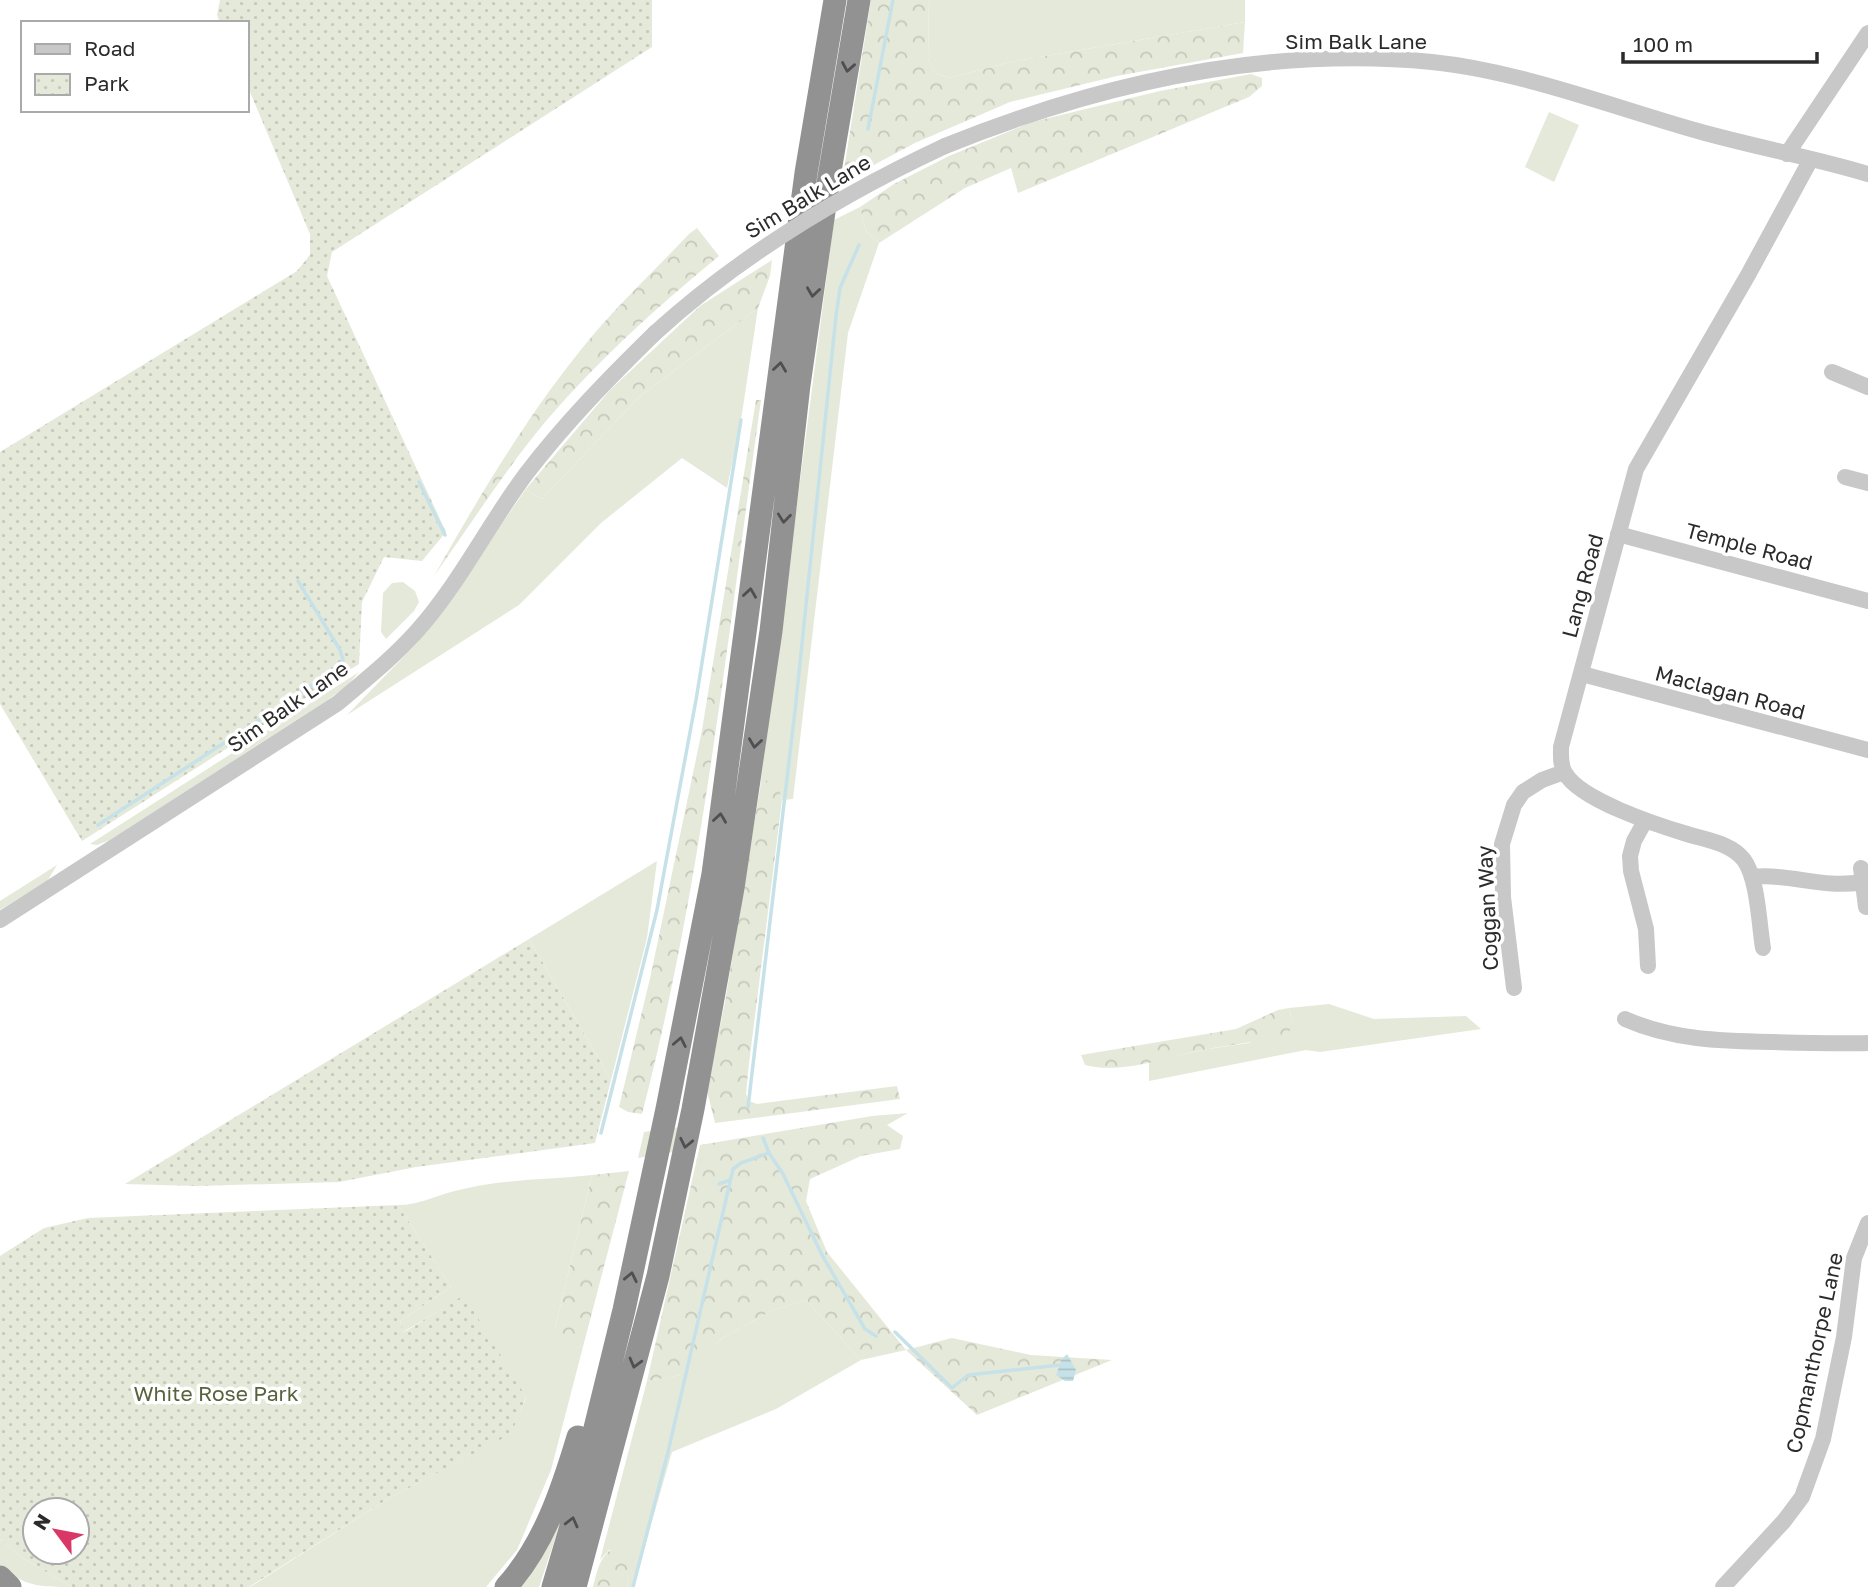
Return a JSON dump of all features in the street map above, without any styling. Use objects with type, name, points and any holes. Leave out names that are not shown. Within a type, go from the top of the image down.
[{"type":"highway","points":[[553,1587],[570,1530],[624,1310],[713,874],[806,173],[835,0]]},
{"type":"highway","points":[[575,1587],[658,1276],[693,1109],[735,874],[771,631],[803,359],[829,177],[859,0]]},
{"type":"highway","points":[[506,1587],[519,1573],[549,1522],[565,1480],[604,1348],[624,1310]]},
{"type":"highway","points":[[0,1577],[10,1587]]},
{"type":"street","points":[[1787,154],[1868,33]]},
{"type":"street","name":"Sim Balk Lane","points":[[0,920],[338,703],[379,668],[417,632],[497,515],[566,424],[687,304],[813,215],[876,178],[1000,123],[1064,102],[1154,80],[1249,65],[1363,59],[1436,63],[1503,75],[1699,132],[1868,174]]},
{"type":"street","name":"Lang Road","points":[[1564,772],[1560,761],[1561,747],[1632,482],[1643,455],[1748,275],[1811,159]]},
{"type":"street","points":[[1832,372],[1868,387]]},
{"type":"street","points":[[1845,477],[1868,483]]},
{"type":"street","name":"Temple Road","points":[[1618,534],[1868,601]]},
{"type":"street","name":"Maclagan Road","points":[[1582,674],[1868,750]]},
{"type":"street","points":[[1564,772],[1573,784],[1586,793],[1645,821],[1724,845],[1737,853],[1746,862],[1752,877],[1763,948]]},
{"type":"street","name":"Coggan Way","points":[[1514,988],[1499,931],[1502,844],[1514,805],[1523,792],[1542,780],[1564,772]]},
{"type":"street","points":[[1645,821],[1634,841],[1630,856],[1631,871],[1646,929],[1648,966]]},
{"type":"street","points":[[1752,877],[1771,875],[1842,886],[1861,875],[1866,907]]},
{"type":"street","points":[[1625,1018],[1642,1027],[1666,1033],[1730,1043],[1868,1043]]},
{"type":"street","name":"Copmanthorpe Lane","points":[[1723,1587],[1784,1521],[1802,1497],[1823,1438],[1843,1337],[1854,1258],[1868,1223]]},
{"type":"green space","points":[[220,0],[652,0],[652,47],[332,252],[327,276],[446,532],[422,561],[384,557],[362,602],[359,664],[82,841],[0,704],[0,452],[297,271],[310,255],[310,234],[248,87],[248,21],[219,21],[217,15]]},
{"type":"green space","points":[[871,0],[929,0],[928,58],[935,73],[950,78],[1010,62],[1245,22],[1243,53],[1117,76],[1010,102],[915,143],[842,182]]},
{"type":"green space","points":[[929,0],[1245,0],[1245,22],[1010,62],[950,78],[935,73],[928,58]]},
{"type":"green space","points":[[1251,74],[1262,78],[1262,86],[1249,97],[1018,193],[1011,168],[965,188],[879,243],[866,231],[860,207],[894,184],[949,156],[1032,122],[1160,91]]},
{"type":"green space","points":[[1549,112],[1579,125],[1554,182],[1525,167]]},
{"type":"green space","points":[[860,207],[866,231],[879,243],[848,333],[793,799],[782,800],[777,784],[767,781],[760,788],[834,220]]},
{"type":"green space","points":[[697,228],[719,256],[629,335],[566,398],[516,459],[434,576],[508,452],[570,363],[616,309]]},
{"type":"green space","points":[[772,260],[770,276],[758,308],[638,398],[542,499],[525,490],[610,390],[700,306]]},
{"type":"green space","points":[[758,308],[741,420],[727,488],[682,458],[601,523],[519,605],[347,715],[416,644],[525,490],[542,499],[638,398]]},
{"type":"green space","points":[[756,400],[761,400],[712,759],[682,937],[642,1114],[628,1112],[619,1107],[651,974],[702,730]]},
{"type":"green space","points":[[403,582],[415,591],[419,602],[414,611],[386,639],[381,632],[383,593],[392,583]]},
{"type":"green space","points":[[359,672],[347,686],[326,701],[110,840],[97,845],[90,844]]},
{"type":"green space","points":[[767,780],[778,784],[782,800],[746,1094],[749,1101],[757,1104],[897,1086],[900,1099],[715,1123],[707,1091],[725,1002],[760,788]]},
{"type":"green space","points":[[657,861],[647,938],[611,1080],[529,939]]},
{"type":"green space","points":[[57,865],[48,880],[0,910],[0,901]]},
{"type":"green space","points":[[529,939],[611,1080],[595,1143],[416,1167],[339,1182],[197,1186],[125,1184]]},
{"type":"green space","points":[[1329,1004],[1374,1019],[1466,1016],[1481,1029],[1320,1052],[1306,1050],[1149,1081],[1149,1062],[1249,1043],[1292,1021],[1289,1008]]},
{"type":"green space","points":[[1289,1008],[1292,1021],[1289,1033],[1269,1039],[1115,1068],[1085,1065],[1081,1055],[1236,1029],[1278,1010]]},
{"type":"green space","points":[[908,1113],[887,1125],[903,1136],[900,1149],[861,1156],[810,1179],[806,1201],[827,1252],[906,1350],[861,1360],[806,1300],[771,1311],[721,1339],[688,1374],[647,1381],[700,1145],[872,1116]]},
{"type":"green space","points":[[695,1125],[691,1149],[638,1158],[644,1132]]},
{"type":"green space","points":[[629,1171],[584,1343],[575,1350],[564,1352],[555,1328],[592,1175]]},
{"type":"green space","points":[[592,1175],[555,1328],[575,1350],[584,1343],[551,1470],[517,1550],[486,1587],[250,1587],[386,1500],[510,1434],[526,1398],[464,1296],[403,1332],[400,1321],[451,1287],[398,1205],[483,1185]]},
{"type":"green space","name":"White Rose Park","points":[[398,1205],[451,1287],[400,1321],[403,1332],[464,1295],[526,1397],[511,1434],[386,1500],[249,1587],[72,1587],[36,1566],[91,1566],[91,1496],[21,1496],[21,1557],[0,1539],[0,1256],[44,1228],[88,1218]]},
{"type":"green space","points":[[806,1300],[861,1360],[776,1409],[672,1452],[633,1587],[627,1587],[629,1577],[610,1549],[600,1560],[647,1381],[687,1374],[721,1339],[771,1311]]},
{"type":"green space","points":[[952,1338],[1031,1355],[1112,1360],[977,1415],[906,1350]]},
{"type":"green space","points":[[569,1497],[539,1587],[513,1587]]},
{"type":"green space","points":[[0,1539],[21,1557],[21,1566],[36,1566],[72,1587],[51,1587],[25,1582],[0,1565]]},
{"type":"green space","points":[[623,1541],[629,1577],[627,1587],[593,1587],[602,1560]]},
{"type":"water","points":[[1067,1354],[1076,1370],[1073,1381],[1065,1381],[1056,1375],[1062,1359]]},
{"type":"waterway","points":[[868,129],[893,0]]},
{"type":"waterway","points":[[748,1107],[795,711],[836,316],[840,288],[859,245]]},
{"type":"waterway","points":[[601,1133],[657,910],[696,700],[741,420]]},
{"type":"waterway","points":[[419,482],[445,535]]},
{"type":"waterway","points":[[98,825],[339,668],[343,660],[340,650],[298,581]]},
{"type":"waterway","points":[[763,1138],[822,1255],[865,1329],[876,1336]]},
{"type":"waterway","points":[[633,1587],[668,1452],[733,1169],[741,1163],[769,1153]]},
{"type":"waterway","points":[[719,1184],[730,1180]]},
{"type":"waterway","points":[[895,1332],[952,1388],[968,1375],[1060,1365]]}]
